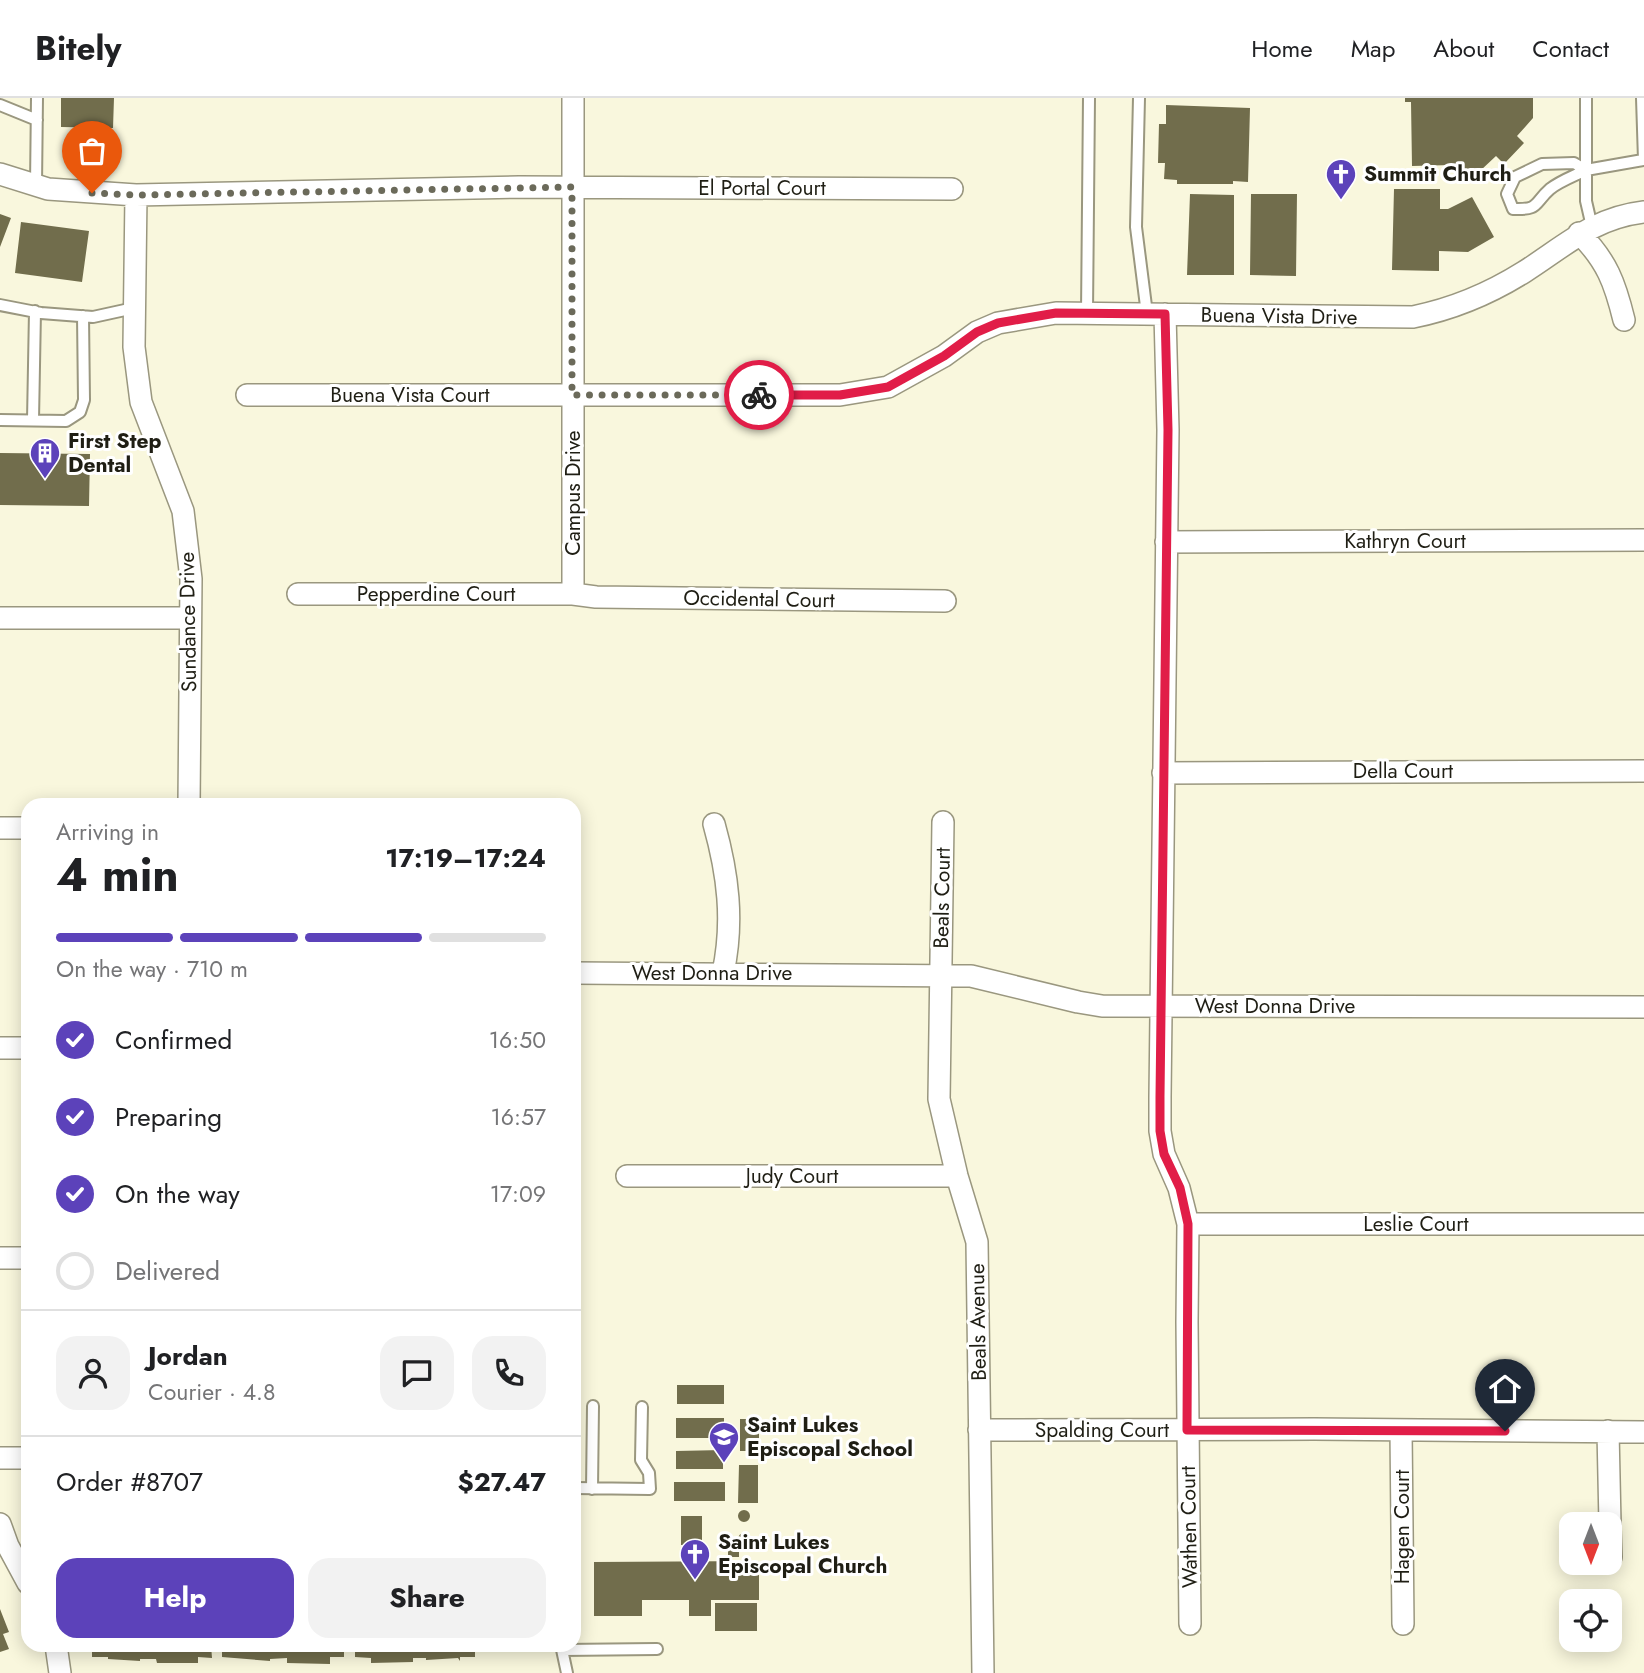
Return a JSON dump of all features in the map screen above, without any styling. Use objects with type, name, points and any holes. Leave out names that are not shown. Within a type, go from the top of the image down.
[{"type":"street","name":"Campus Drive","points":[[573,98],[573,594]]},
{"type":"street","name":"El Portal Court","points":[[0,174],[48,189],[136,195],[572,187],[951,189]]},
{"type":"street","name":"Sundance Drive","points":[[136,195],[134,347],[141,402],[183,511],[191,579],[188,798]]},
{"type":"street","name":"Buena Vista Drive","points":[[572,395],[840,395],[888,387],[944,356],[977,332],[998,323],[1056,313],[1413,317],[1468,302],[1492,291],[1586,230],[1628,214],[1644,212]]},
{"type":"street","points":[[1586,230],[1609,270],[1625,320]]},
{"type":"street","name":"Wathen Court","points":[[1156,314],[1168,430],[1160,1131],[1164,1154],[1180,1188],[1188,1224],[1190,1623]]},
{"type":"street","name":"Buena Vista Court","points":[[247,395],[572,395]]},
{"type":"street","name":"Kathryn Court","points":[[1166,542],[1644,540]]},
{"type":"street","name":"Pepperdine Court","points":[[298,594],[573,594]]},
{"type":"street","name":"Occidental Court","points":[[573,594],[596,597],[945,601]]},
{"type":"street","points":[[0,618],[190,618]]},
{"type":"street","name":"Della Court","points":[[1163,773],[1644,771]]},
{"type":"street","name":"Beals Court","points":[[941,975],[943,822]]},
{"type":"street","points":[[714,824],[728,882],[730,904],[728,951],[723,973]]},
{"type":"street","points":[[0,828],[21,828]]},
{"type":"street","name":"West Donna Drive","points":[[581,973],[971,976],[1102,1006],[1644,1007]]},
{"type":"street","name":"Beals Avenue","points":[[941,975],[939,1099],[957,1176],[977,1242],[983,1673]]},
{"type":"street","points":[[0,1048],[21,1048]]},
{"type":"street","name":"Judy Court","points":[[627,1177],[957,1176]]},
{"type":"street","name":"Leslie Court","points":[[1188,1224],[1644,1224]]},
{"type":"street","points":[[0,1258],[21,1258]]},
{"type":"street","name":"Spalding Court","points":[[979,1430],[1644,1432]]},
{"type":"street","name":"Hagen Court","points":[[1401,1430],[1403,1623]]},
{"type":"street","points":[[1608,1432],[1610,1512]]},
{"type":"street","points":[[0,1458],[21,1458]]},
{"type":"street","points":[[0,1524],[21,1570]]},
{"type":"street","points":[[57,1652],[60,1673]]},
{"type":"lane","points":[[36,185],[37,98]]},
{"type":"lane","points":[[1087,313],[1088,98]]},
{"type":"lane","points":[[1139,98],[1136,227],[1156,314]]},
{"type":"lane","points":[[1586,98],[1586,230]]},
{"type":"lane","points":[[1586,170],[1574,163],[1542,164],[1515,177],[1507,194],[1513,209],[1528,209],[1538,204],[1549,190],[1586,170],[1644,160],[1642,98]]},
{"type":"lane","points":[[0,105],[37,120]]},
{"type":"lane","points":[[0,305],[35,312],[93,317],[134,308]]},
{"type":"lane","points":[[33,421],[35,312]]},
{"type":"lane","points":[[0,420],[66,421],[80,412],[84,400],[83,316]]},
{"type":"lane","points":[[592,1489],[593,1406]]},
{"type":"lane","points":[[581,1488],[650,1489],[649,1473],[641,1460],[642,1407]]},
{"type":"lane","points":[[581,1648],[657,1648]]},
{"type":"lane","points":[[562,1652],[567,1673]]},
{"type":"building","points":[[61,98],[114,98],[113,128],[61,127]]},
{"type":"building","points":[[1405,98],[1533,98],[1533,118],[1517,136],[1524,143],[1504,164],[1496,156],[1480,171],[1452,172],[1452,165],[1412,166],[1411,102],[1405,102]]},
{"type":"building","points":[[1166,105],[1250,108],[1248,182],[1177,184],[1177,180],[1164,179],[1165,163],[1158,163],[1159,124],[1166,124]]},
{"type":"building","points":[[1394,189],[1440,189],[1440,209],[1448,209],[1472,197],[1494,237],[1468,252],[1439,251],[1439,271],[1392,270]]},
{"type":"building","points":[[1190,194],[1234,195],[1234,275],[1187,275]]},
{"type":"building","points":[[1251,194],[1297,194],[1296,276],[1250,275]]},
{"type":"building","points":[[0,214],[11,218],[0,247]]},
{"type":"building","points":[[21,222],[89,231],[82,282],[15,273]]},
{"type":"building","name":"First Step Dental","points":[[0,453],[90,454],[89,506],[0,505]]},
{"type":"building","points":[[677,1385],[724,1385],[724,1404],[677,1404]]},
{"type":"building","points":[[676,1418],[724,1418],[724,1438],[676,1438]]},
{"type":"building","points":[[740,1419],[759,1419],[759,1451],[740,1451]]},
{"type":"building","points":[[723,1450],[723,1469],[676,1469],[676,1451]]},
{"type":"building","points":[[739,1465],[758,1465],[758,1503],[738,1503]]},
{"type":"building","points":[[674,1482],[725,1482],[725,1501],[674,1501]]},
{"type":"building","points":[[744,1510],[750,1516],[744,1522],[738,1516]]},
{"type":"building","points":[[681,1516],[702,1516],[702,1545],[681,1545]]},
{"type":"building","points":[[739,1534],[749,1534],[749,1544],[739,1544]]},
{"type":"building","points":[[728,1547],[739,1547],[739,1557],[728,1557]]},
{"type":"building","name":"Saint Lukes Episcopal Church","points":[[759,1561],[759,1600],[711,1600],[711,1616],[689,1616],[689,1600],[642,1600],[642,1616],[594,1616],[594,1562]]},
{"type":"building","points":[[715,1603],[757,1603],[757,1631],[715,1631]]},
{"type":"building","points":[[0,1609],[9,1632],[3,1634],[9,1649],[0,1652]]},
{"type":"building","points":[[92,1652],[212,1652],[212,1658],[198,1657],[198,1663],[157,1663],[156,1659],[140,1661],[92,1657]]},
{"type":"building","points":[[222,1652],[344,1652],[344,1657],[330,1657],[330,1664],[287,1663],[287,1658],[270,1661],[222,1657]]},
{"type":"building","points":[[355,1652],[475,1652],[475,1657],[460,1657],[460,1661],[458,1658],[413,1658],[413,1662],[371,1663],[371,1658],[355,1657]]},
{"type":"way so far","points":[[92,193],[136,195],[572,187],[572,395],[759,395]]},
{"type":"place","name":"Summit Church","points":[[1341,201]]},
{"type":"place","name":"First Step Dental","points":[[45,480]]},
{"type":"place","name":"Saint Lukes Episcopal School","points":[[724,1464]]},
{"type":"place","name":"Saint Lukes Episcopal Church","points":[[695,1581]]},
{"type":"route","points":[[759,395],[840,395],[888,387],[944,356],[977,332],[998,323],[1056,313],[1165,314],[1168,430],[1160,1131],[1164,1154],[1180,1188],[1188,1224],[1187,1430],[1505,1431]]}]
